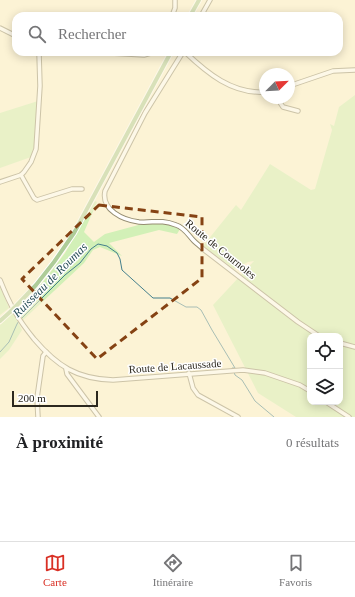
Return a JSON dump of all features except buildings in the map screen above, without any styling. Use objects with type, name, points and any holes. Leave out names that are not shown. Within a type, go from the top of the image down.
[{"type":"main road","points":[[192,12],[198,0]]},
{"type":"main road","points":[[0,321],[18,304],[54,262],[74,233],[169,56]]},
{"type":"street","points":[[174,12],[175,0]]},
{"type":"street","points":[[203,12],[210,0]]},
{"type":"street","points":[[0,28],[12,34]]},
{"type":"street","points":[[0,182],[21,175],[31,162],[36,149],[40,86],[38,56]]},
{"type":"street","name":"Route de Cournoles","points":[[181,56],[145,113],[105,190],[105,203],[115,214],[129,220],[140,222],[162,221],[183,228],[203,249],[314,333]]},
{"type":"street","points":[[189,56],[217,79],[246,91],[259,92]]},
{"type":"street","points":[[295,84],[333,71],[355,70]]},
{"type":"street","points":[[282,104],[283,106],[298,111]]},
{"type":"street","points":[[21,175],[34,198],[37,200],[72,189],[82,189]]},
{"type":"street","name":"Route de Lacaussade","points":[[0,280],[16,315],[46,352],[66,369],[80,375],[98,379],[113,380],[243,370],[279,378],[300,385],[307,390]]},
{"type":"street","points":[[343,344],[355,347]]},
{"type":"street","points":[[38,417],[37,398],[43,356],[46,352]]},
{"type":"street","points":[[66,369],[67,374],[99,417]]},
{"type":"street","points":[[189,373],[198,395],[238,417]]},
{"type":"street","points":[[330,405],[348,417]]},
{"type":"highlighted area","points":[[99,205],[202,217],[202,278],[97,359],[22,279]]},
{"type":"green space","points":[[355,95],[355,417],[296,417],[258,393],[213,305],[254,261],[248,262],[234,269],[203,246],[236,205],[241,210],[270,164],[311,190],[315,189],[332,130],[330,124],[334,126],[339,107]]},
{"type":"green space","points":[[38,101],[34,146],[31,157],[0,168],[0,113]]},
{"type":"green space","points":[[95,201],[97,202],[84,232],[94,242],[105,234],[146,223],[163,222],[180,229],[177,234],[159,230],[109,243],[122,256],[100,247],[93,250],[84,263],[23,320],[17,310],[43,282],[65,253]]},
{"type":"green space","points":[[0,287],[9,308],[0,315]]},
{"type":"green space","points":[[13,312],[22,330],[9,350],[0,359],[0,325]]},
{"type":"waterway","name":"Ruisseau de Roumas","points":[[21,319],[65,275],[80,263],[91,249],[98,244],[107,246],[117,253],[122,270],[153,298],[170,298],[186,307],[197,307],[201,310],[235,368],[232,369]]},
{"type":"waterway","name":"Ruisseau de Roumas","points":[[0,352],[9,342],[19,321]]},
{"type":"waterway","name":"Ruisseau de Roumas","points":[[234,372],[235,375],[242,380],[255,401],[274,417]]}]
